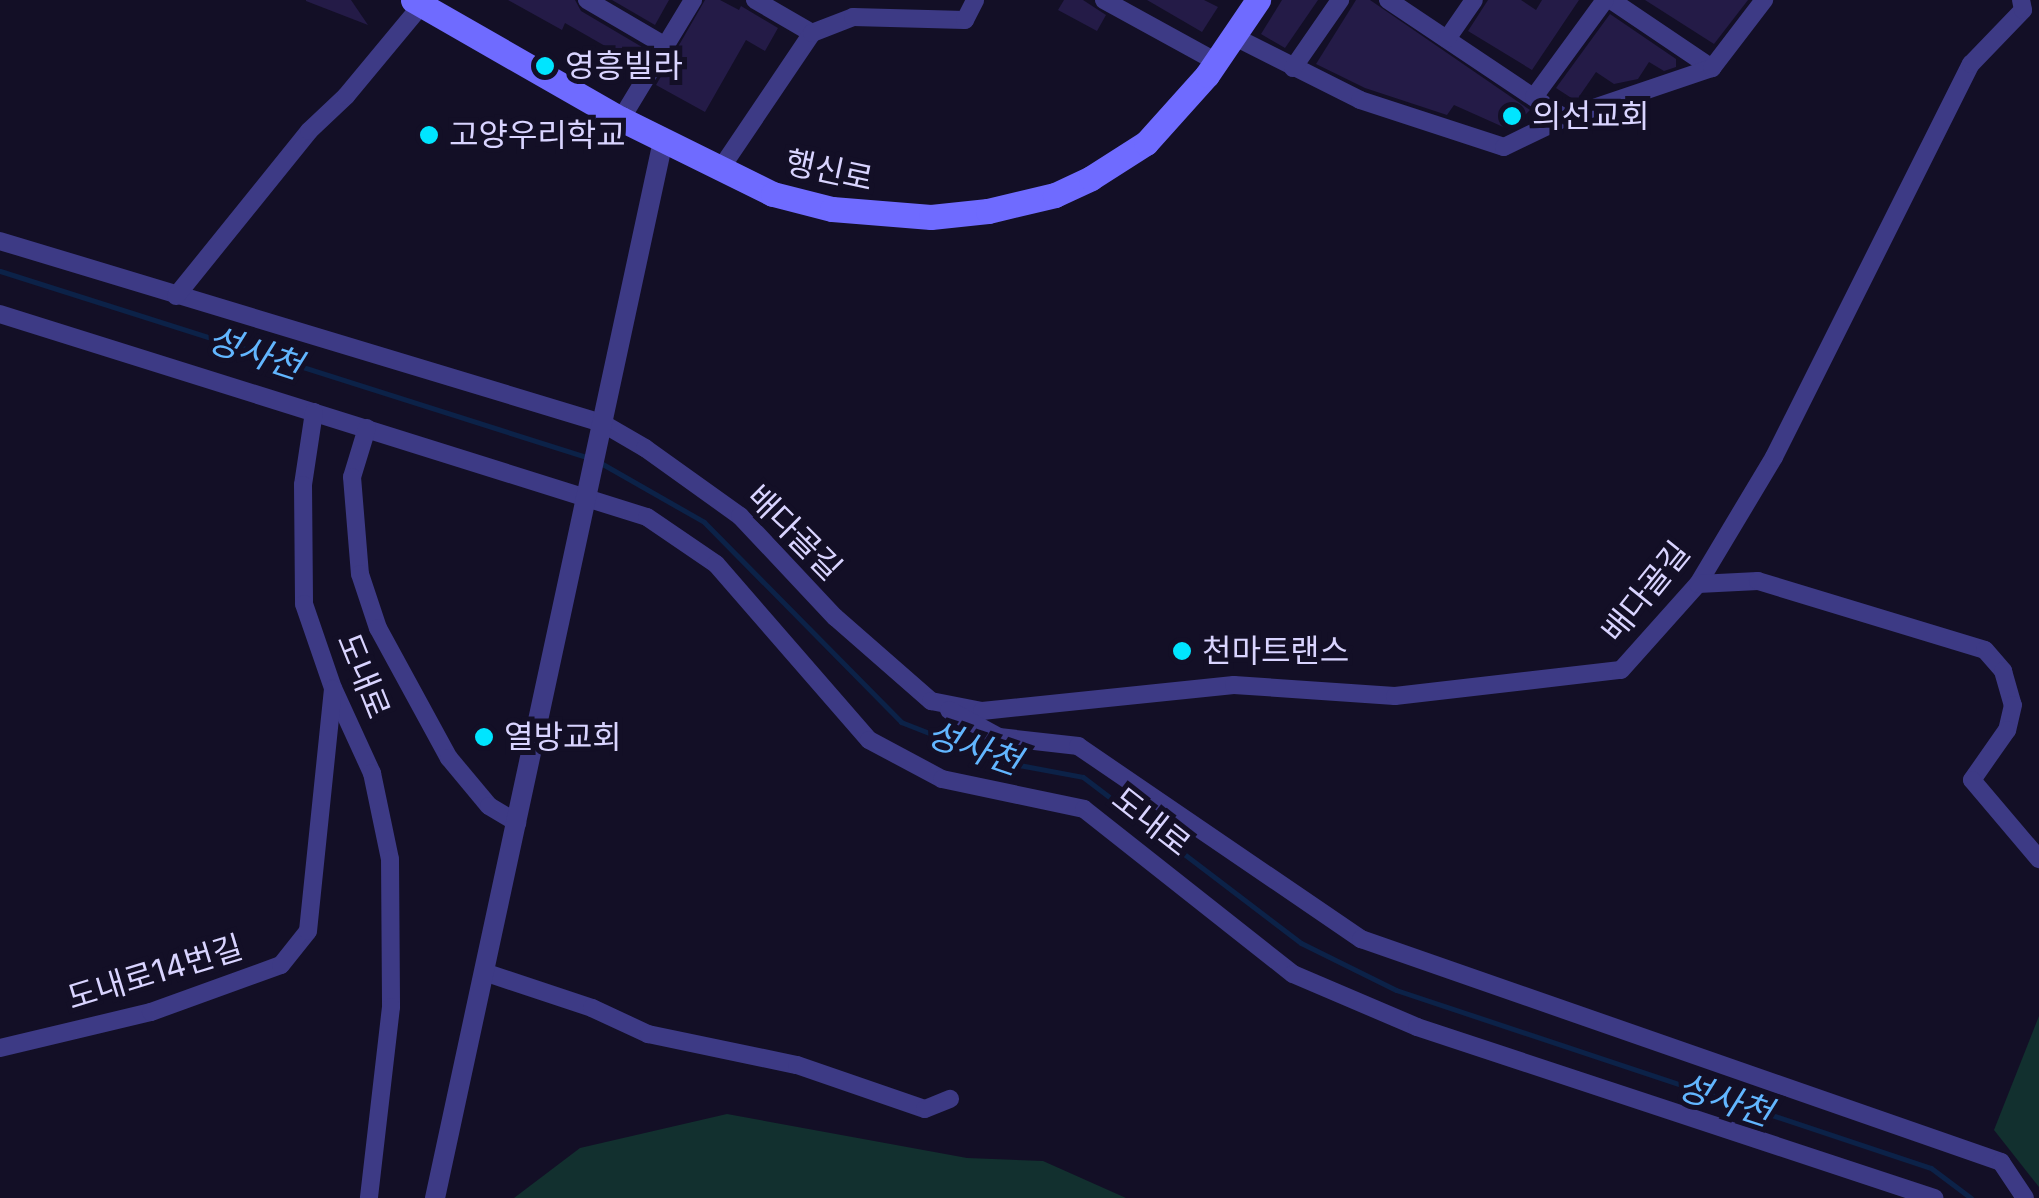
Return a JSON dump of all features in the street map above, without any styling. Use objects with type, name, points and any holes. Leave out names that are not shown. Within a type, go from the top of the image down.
[{"type":"main road","name":"행신로","points":[[417,4],[621,119],[773,194],[832,209],[931,218],[988,211],[1055,194],[1132,152],[1146,142],[1217,62],[1258,0]]},
{"type":"street","points":[[588,0],[664,46]]},
{"type":"street","points":[[621,119],[693,0]]},
{"type":"street","points":[[755,0],[812,33]]},
{"type":"street","points":[[720,171],[812,33],[853,17],[964,20],[974,0]]},
{"type":"street","points":[[1104,0],[1217,62]]},
{"type":"street","points":[[1293,68],[1340,0]]},
{"type":"street","points":[[1388,0],[1564,118]]},
{"type":"street","points":[[1447,39],[1474,0]]},
{"type":"street","points":[[1534,97],[1608,0],[1712,68]]},
{"type":"street","points":[[1234,36],[1360,100],[1504,147],[1564,118],[1712,68],[1764,0]]},
{"type":"street","name":"배다골길","points":[[930,701],[982,711],[1234,685],[1395,696],[1621,670],[1698,584],[1774,457],[1971,64],[2022,10],[2022,0]]},
{"type":"street","name":"행신로","points":[[176,296],[309,131],[346,96],[417,4]]},
{"type":"street","points":[[435,1198],[663,141]]},
{"type":"street","name":"배다골길","points":[[0,241],[601,429],[646,448],[740,516],[835,617],[930,701],[999,737],[1078,746],[1361,939],[2001,1162],[2025,1198]]},
{"type":"street","name":"도내로","points":[[0,314],[367,428],[588,490],[647,517],[716,564],[869,740],[942,779],[1084,809],[1293,974],[1417,1026],[1934,1198]]},
{"type":"street","name":"도내로","points":[[314,412],[303,484],[304,604],[334,688],[372,773],[390,859],[391,1006],[369,1198]]},
{"type":"street","name":"도내로","points":[[367,428],[352,477],[360,574],[378,628],[449,758],[489,806],[516,823]]},
{"type":"street","points":[[1698,584],[1758,581],[1985,650],[2003,671],[2013,705],[2006,730],[1972,780],[2039,858]]},
{"type":"street","name":"도내로14번길","points":[[0,1048],[151,1012],[281,965],[308,931],[334,688]]},
{"type":"street","points":[[484,972],[592,1008],[648,1034],[797,1065],[924,1108],[950,1099]]},
{"type":"green space","points":[[2039,1016],[2039,1187],[1994,1130]]},
{"type":"green space","points":[[727,1114],[967,1158],[1043,1161],[1126,1198],[514,1198],[580,1148]]},
{"type":"building","points":[[351,0],[368,25],[306,1]]},
{"type":"building","points":[[508,0],[575,0],[581,11],[642,47],[633,62],[565,23],[562,30]]},
{"type":"building","points":[[612,0],[669,0],[655,25]]},
{"type":"building","points":[[705,0],[720,0],[739,10],[741,6],[778,28],[765,51],[746,40],[705,112],[656,85]]},
{"type":"building","points":[[1064,0],[1083,0],[1106,15],[1097,31],[1058,10]]},
{"type":"building","points":[[1147,0],[1204,0],[1218,7],[1202,32]]},
{"type":"building","points":[[1282,0],[1318,0],[1285,48],[1261,34]]},
{"type":"building","points":[[1356,0],[1370,0],[1530,110],[1510,130],[1454,105],[1447,115],[1365,88],[1316,64]]},
{"type":"building","points":[[1488,0],[1521,0],[1536,10],[1542,0],[1579,0],[1532,70],[1468,31]]},
{"type":"building","points":[[1645,0],[1748,0],[1714,44]]},
{"type":"building","points":[[1610,14],[1676,59],[1676,67],[1664,71],[1649,62],[1638,79],[1614,84],[1596,72],[1576,101],[1556,88]]},
{"type":"waterway","name":"성사천","points":[[0,271],[589,458]]},
{"type":"waterway","name":"성사천","points":[[599,462],[704,522],[901,722],[1003,762],[1083,777],[1301,943],[1396,990],[1931,1168],[1971,1198]]},
{"type":"place","name":"영흥빌라","points":[[545,66]]},
{"type":"place","name":"의선교회","points":[[1512,116]]},
{"type":"place","name":"고양우리학교","points":[[429,135]]},
{"type":"place","name":"천마트랜스","points":[[1182,651]]},
{"type":"place","name":"열방교회","points":[[484,737]]}]
